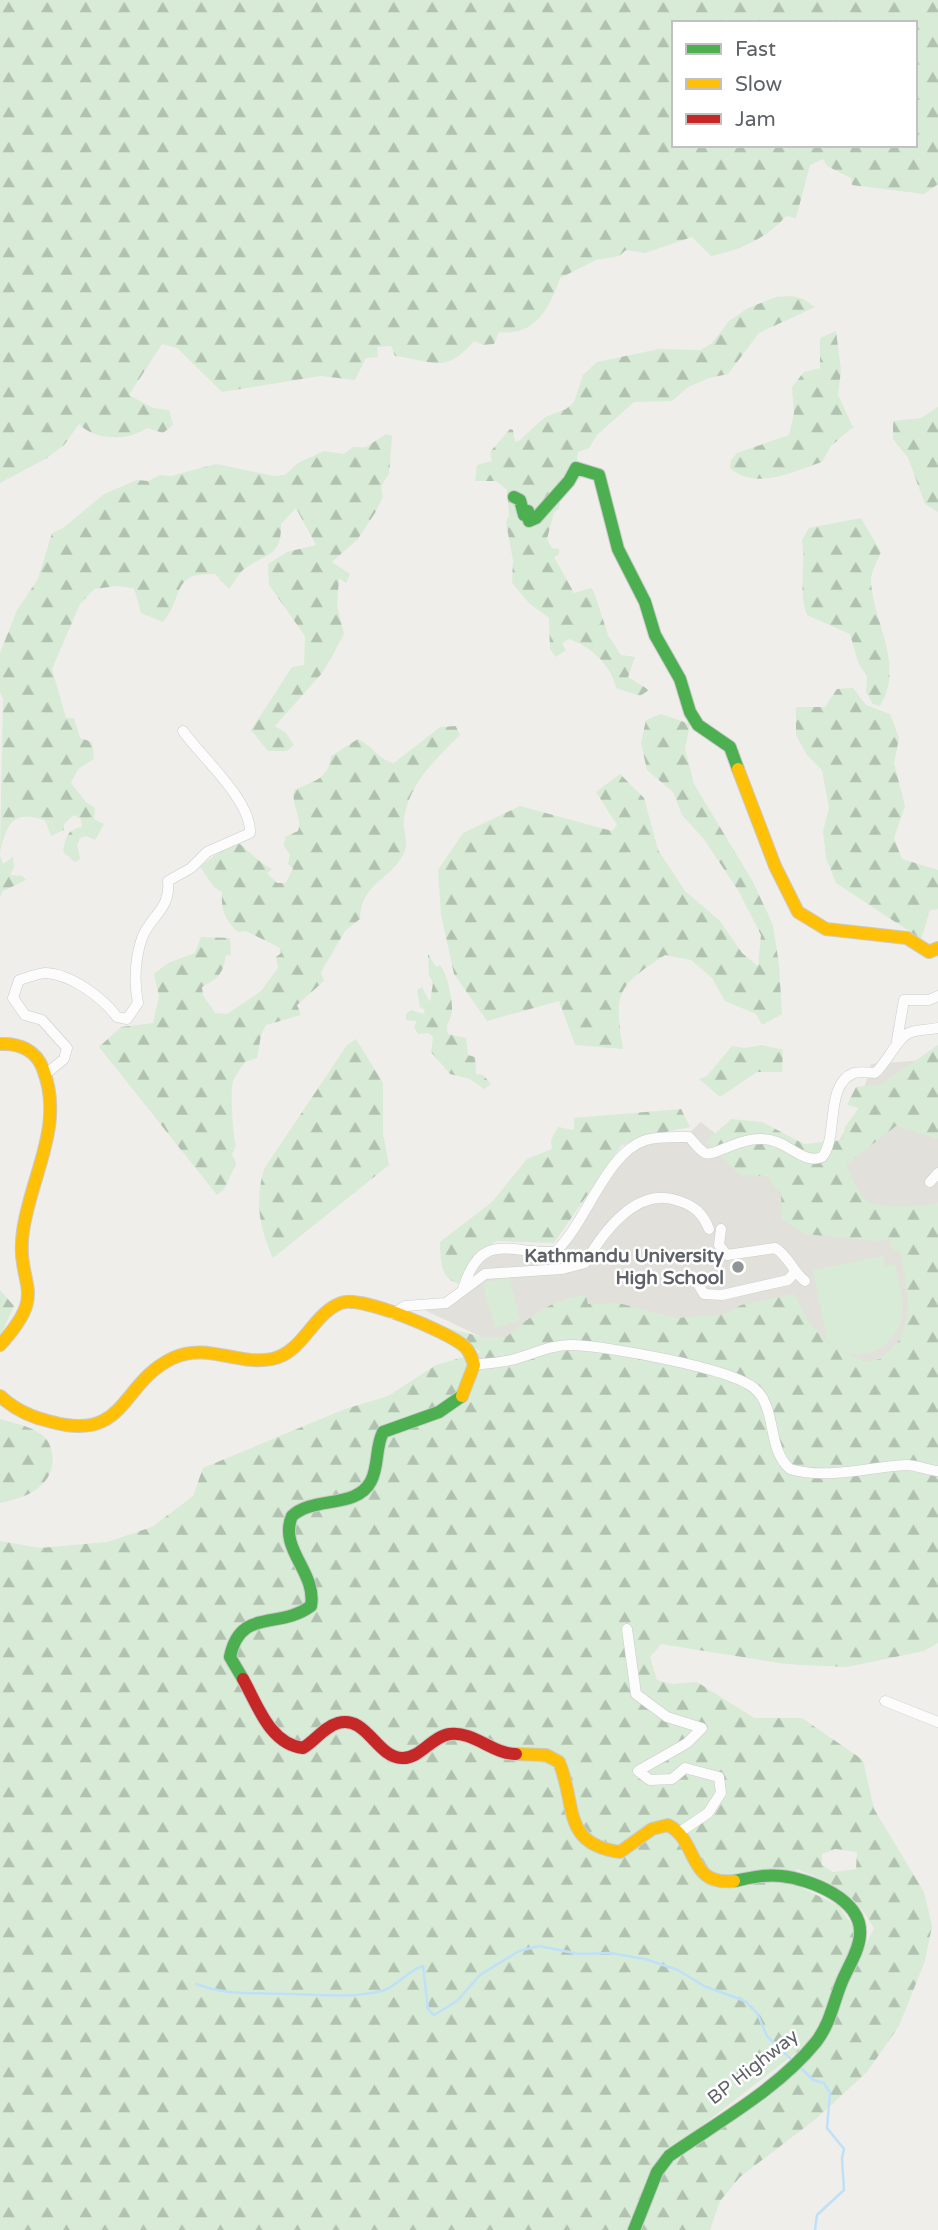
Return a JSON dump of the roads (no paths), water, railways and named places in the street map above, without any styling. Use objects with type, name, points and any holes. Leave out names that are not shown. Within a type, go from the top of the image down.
[{"type":"main road","points":[[514,497],[520,500],[524,515],[528,510],[529,520],[536,518],[547,506],[576,468],[599,475],[618,549],[645,602],[655,635],[680,679],[690,712],[698,725],[730,747],[775,866],[799,912],[827,929],[907,938],[929,952],[938,948]]},
{"type":"main road","points":[[0,1044],[24,1047],[32,1051],[47,1073],[50,1083],[49,1132],[22,1238],[29,1295],[27,1308],[23,1318],[0,1345]]},
{"type":"main road","points":[[0,1396],[21,1411],[50,1423],[89,1426],[110,1419],[121,1410],[148,1377],[170,1359],[200,1349],[256,1361],[285,1356],[327,1309],[343,1301],[355,1300],[458,1342],[468,1350],[474,1365],[467,1387],[446,1411],[383,1432],[378,1438],[374,1478],[361,1493],[300,1509],[291,1515],[287,1527],[288,1541],[313,1590],[313,1599],[300,1615],[252,1623],[238,1632],[231,1645],[230,1657],[235,1670],[276,1737],[288,1746],[303,1748],[332,1726],[347,1721],[359,1726],[389,1753],[401,1758],[411,1756],[439,1737],[464,1734],[504,1753],[553,1756],[562,1767],[572,1820],[589,1845],[599,1850],[627,1850],[659,1826],[675,1827],[680,1832]]},
{"type":"main road","name":"BP Highway","points":[[634,2230],[657,2172],[669,2156],[795,2062],[814,2044],[825,2028],[841,1982],[862,1942],[863,1932],[856,1915],[841,1900],[795,1877],[759,1876],[728,1882],[709,1878],[700,1869],[680,1832]]},
{"type":"street","points":[[47,1073],[64,1059],[67,1048],[42,1020],[25,1014],[13,998],[19,980],[47,973],[73,982],[110,1008],[117,1017],[127,1018],[138,1003],[135,984],[142,937],[170,896],[168,881],[191,869],[208,852],[250,834],[250,820],[236,795],[183,731]]},
{"type":"street","points":[[890,1058],[900,1031],[904,999],[937,998]]},
{"type":"street","points":[[463,1289],[467,1276],[489,1250],[504,1246],[555,1252],[568,1241],[614,1167],[644,1140],[689,1137],[706,1153],[713,1154],[746,1138],[775,1140],[809,1158],[822,1157],[829,1145],[833,1105],[845,1080],[857,1072],[875,1073],[890,1058],[903,1036],[910,1032],[938,1028]]},
{"type":"street","points":[[930,1182],[938,1173]]},
{"type":"street","points":[[391,1315],[405,1306],[446,1303],[485,1274],[562,1269],[585,1263],[599,1239],[648,1197],[664,1196],[690,1205],[703,1215],[709,1229]]},
{"type":"street","points":[[721,1229],[719,1245],[727,1255],[775,1248],[781,1251],[794,1273],[805,1281]]},
{"type":"street","points":[[698,1284],[704,1294],[722,1295],[788,1280],[794,1273]]},
{"type":"street","points":[[474,1365],[508,1361],[572,1345],[654,1356],[740,1380],[755,1389],[765,1402],[775,1445],[790,1469],[827,1472],[904,1465],[938,1471]]},
{"type":"street","points":[[627,1629],[636,1694],[667,1717],[702,1728],[687,1743],[638,1771],[650,1780],[672,1779],[685,1768],[719,1777],[722,1793],[708,1813],[680,1832]]},
{"type":"street","points":[[886,1701],[938,1722]]},
{"type":"waterway","points":[[196,1984],[221,1991],[244,1993],[360,1995],[387,1989],[423,1966],[428,2009],[434,2015],[457,2001],[480,1975],[519,1951],[539,1946],[579,1954],[610,1953],[645,1959],[678,1970],[704,1986],[745,2001],[757,2013],[767,2036],[791,2059]]},
{"type":"waterway","points":[[801,2068],[813,2080],[824,2083],[830,2093],[827,2128],[844,2149],[844,2190],[817,2215],[815,2230]]},
{"type":"place","name":"Kathmandu University High School","points":[[738,1267]]}]
